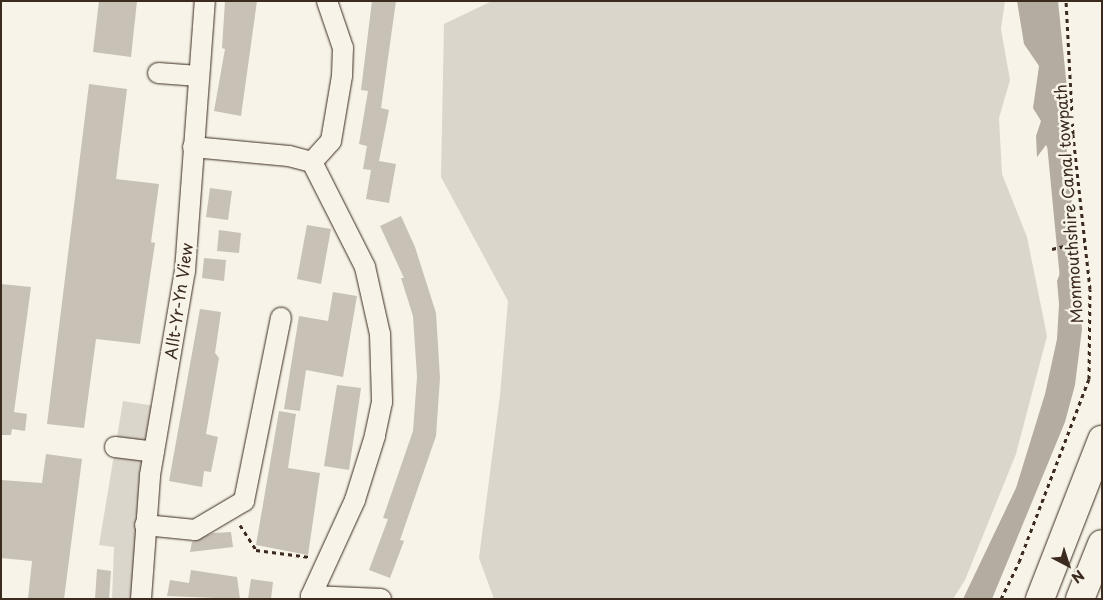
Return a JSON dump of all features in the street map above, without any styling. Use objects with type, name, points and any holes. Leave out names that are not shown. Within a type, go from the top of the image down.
[{"type":"highway","points":[[1040,599],[1102,440]]},
{"type":"highway","points":[[1080,599],[1102,544]]},
{"type":"highway","points":[[1094,599],[1102,576]]},
{"type":"street","name":"Allt-Yr-Yn View","points":[[140,599],[145,525],[154,452],[185,271],[205,1]]},
{"type":"street","points":[[312,162],[331,141],[342,76],[343,48],[327,1]]},
{"type":"street","points":[[158,73],[199,76]]},
{"type":"street","points":[[193,147],[289,156],[312,162],[365,267],[380,334],[382,402],[375,436],[355,500],[312,596],[381,599]]},
{"type":"street","points":[[145,525],[194,530],[244,501],[281,318]]},
{"type":"street","points":[[115,448],[154,452]]},
{"type":"path","name":"Monmouthshire Canal towpath","points":[[1001,599],[1019,562],[1089,379],[1090,289],[1073,134],[1066,1]]},
{"type":"path","points":[[1052,249],[1085,241]]},
{"type":"path","points":[[229,510],[256,550],[328,560]]},
{"type":"shaded area","points":[[492,1],[1005,1],[1001,29],[1010,80],[999,118],[1002,174],[1027,237],[1047,336],[1016,454],[965,580],[953,599],[494,599],[479,558],[500,395],[508,301],[441,177],[444,24]]},
{"type":"shaded area","points":[[1017,1],[1058,1],[1068,98],[1059,167],[1046,145],[1037,157],[1036,136],[1041,121],[1033,108],[1039,66],[1024,44]]},
{"type":"shaded area","points":[[1068,252],[1075,267],[1082,329],[1075,385],[1065,422],[992,599],[963,599],[1016,488],[1045,394],[1057,339],[1059,304],[1057,281]]},
{"type":"shaded area","points":[[123,401],[162,407],[141,599],[112,599],[114,547],[99,545]]},
{"type":"building","points":[[99,1],[137,1],[131,57],[93,52]]},
{"type":"building","points":[[225,1],[257,1],[241,116],[214,111],[225,49],[222,48]]},
{"type":"building","points":[[372,1],[396,1],[381,108],[389,110],[379,161],[396,164],[389,203],[366,199],[371,170],[363,169],[367,146],[359,144],[368,91],[361,90]]},
{"type":"building","points":[[89,84],[127,89],[116,179],[159,184],[151,242],[155,243],[140,344],[96,339],[84,428],[47,424]]},
{"type":"building","points":[[210,188],[232,191],[228,220],[206,217]]},
{"type":"building","points":[[401,216],[415,247],[436,313],[440,378],[436,436],[400,540],[404,541],[390,578],[369,570],[388,519],[383,518],[413,431],[417,377],[413,316],[401,278],[404,278],[380,226]]},
{"type":"building","points":[[307,225],[331,229],[321,284],[297,279]]},
{"type":"building","points":[[219,230],[241,233],[239,253],[217,251]]},
{"type":"building","points":[[204,258],[226,260],[224,281],[202,278]]},
{"type":"building","points":[[1,284],[31,287],[14,412],[27,414],[25,431],[12,429],[11,435],[1,435]]},
{"type":"building","points":[[333,292],[357,296],[343,377],[306,370],[300,411],[284,409],[299,316],[328,321]]},
{"type":"building","points":[[200,309],[221,312],[215,353],[219,358],[206,434],[218,437],[211,472],[204,471],[202,487],[169,481]]},
{"type":"building","points":[[337,385],[361,388],[349,470],[324,466]]},
{"type":"building","points":[[279,411],[296,414],[288,468],[320,473],[308,555],[256,545]]},
{"type":"building","points":[[46,454],[82,459],[64,599],[28,599],[32,561],[1,558],[1,480],[42,483]]},
{"type":"building","points":[[231,532],[233,547],[190,552],[192,542],[213,533]]},
{"type":"building","points":[[97,569],[111,571],[109,599],[95,599]]},
{"type":"building","points":[[191,570],[237,577],[240,599],[167,596],[170,580],[189,583]]},
{"type":"building","points":[[251,579],[273,582],[271,599],[248,599]]},
{"type":"waterway","points":[[1056,143],[1069,277]]}]
